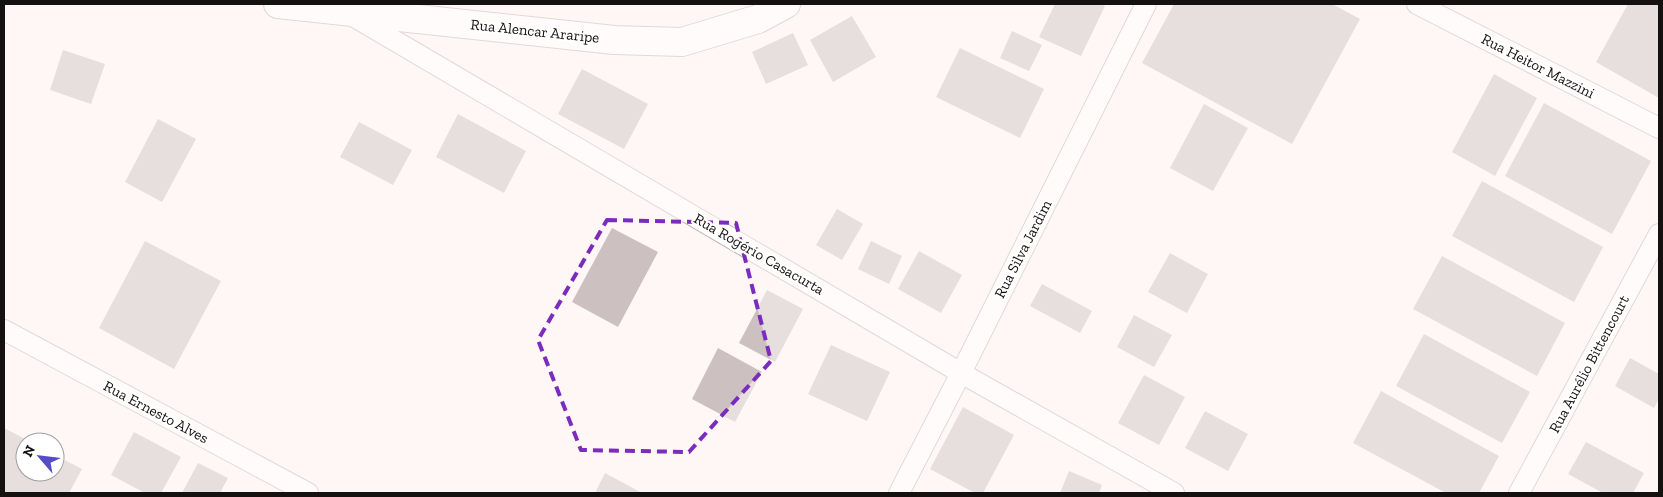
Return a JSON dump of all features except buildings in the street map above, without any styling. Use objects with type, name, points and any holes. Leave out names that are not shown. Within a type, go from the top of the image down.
[{"type":"main road","name":"Rua Alencar Araripe","points":[[278,4],[614,40],[682,42],[758,19],[786,4]]},
{"type":"street","name":"Rua Silva Jardim","points":[[899,493],[1146,4]]},
{"type":"street","name":"Rua Heitor Mazzini","points":[[1417,4],[1659,128]]},
{"type":"street","name":"Rua Rogério Casacurta","points":[[345,11],[961,373],[1174,493]]},
{"type":"street","name":"Rua Aurélio Bittencourt","points":[[1519,493],[1659,234]]},
{"type":"street","name":"Rua Ernesto Alves","points":[[4,330],[308,493]]},
{"type":"highlighted area","points":[[607,220],[736,223],[771,361],[689,452],[581,450],[538,340]]}]
